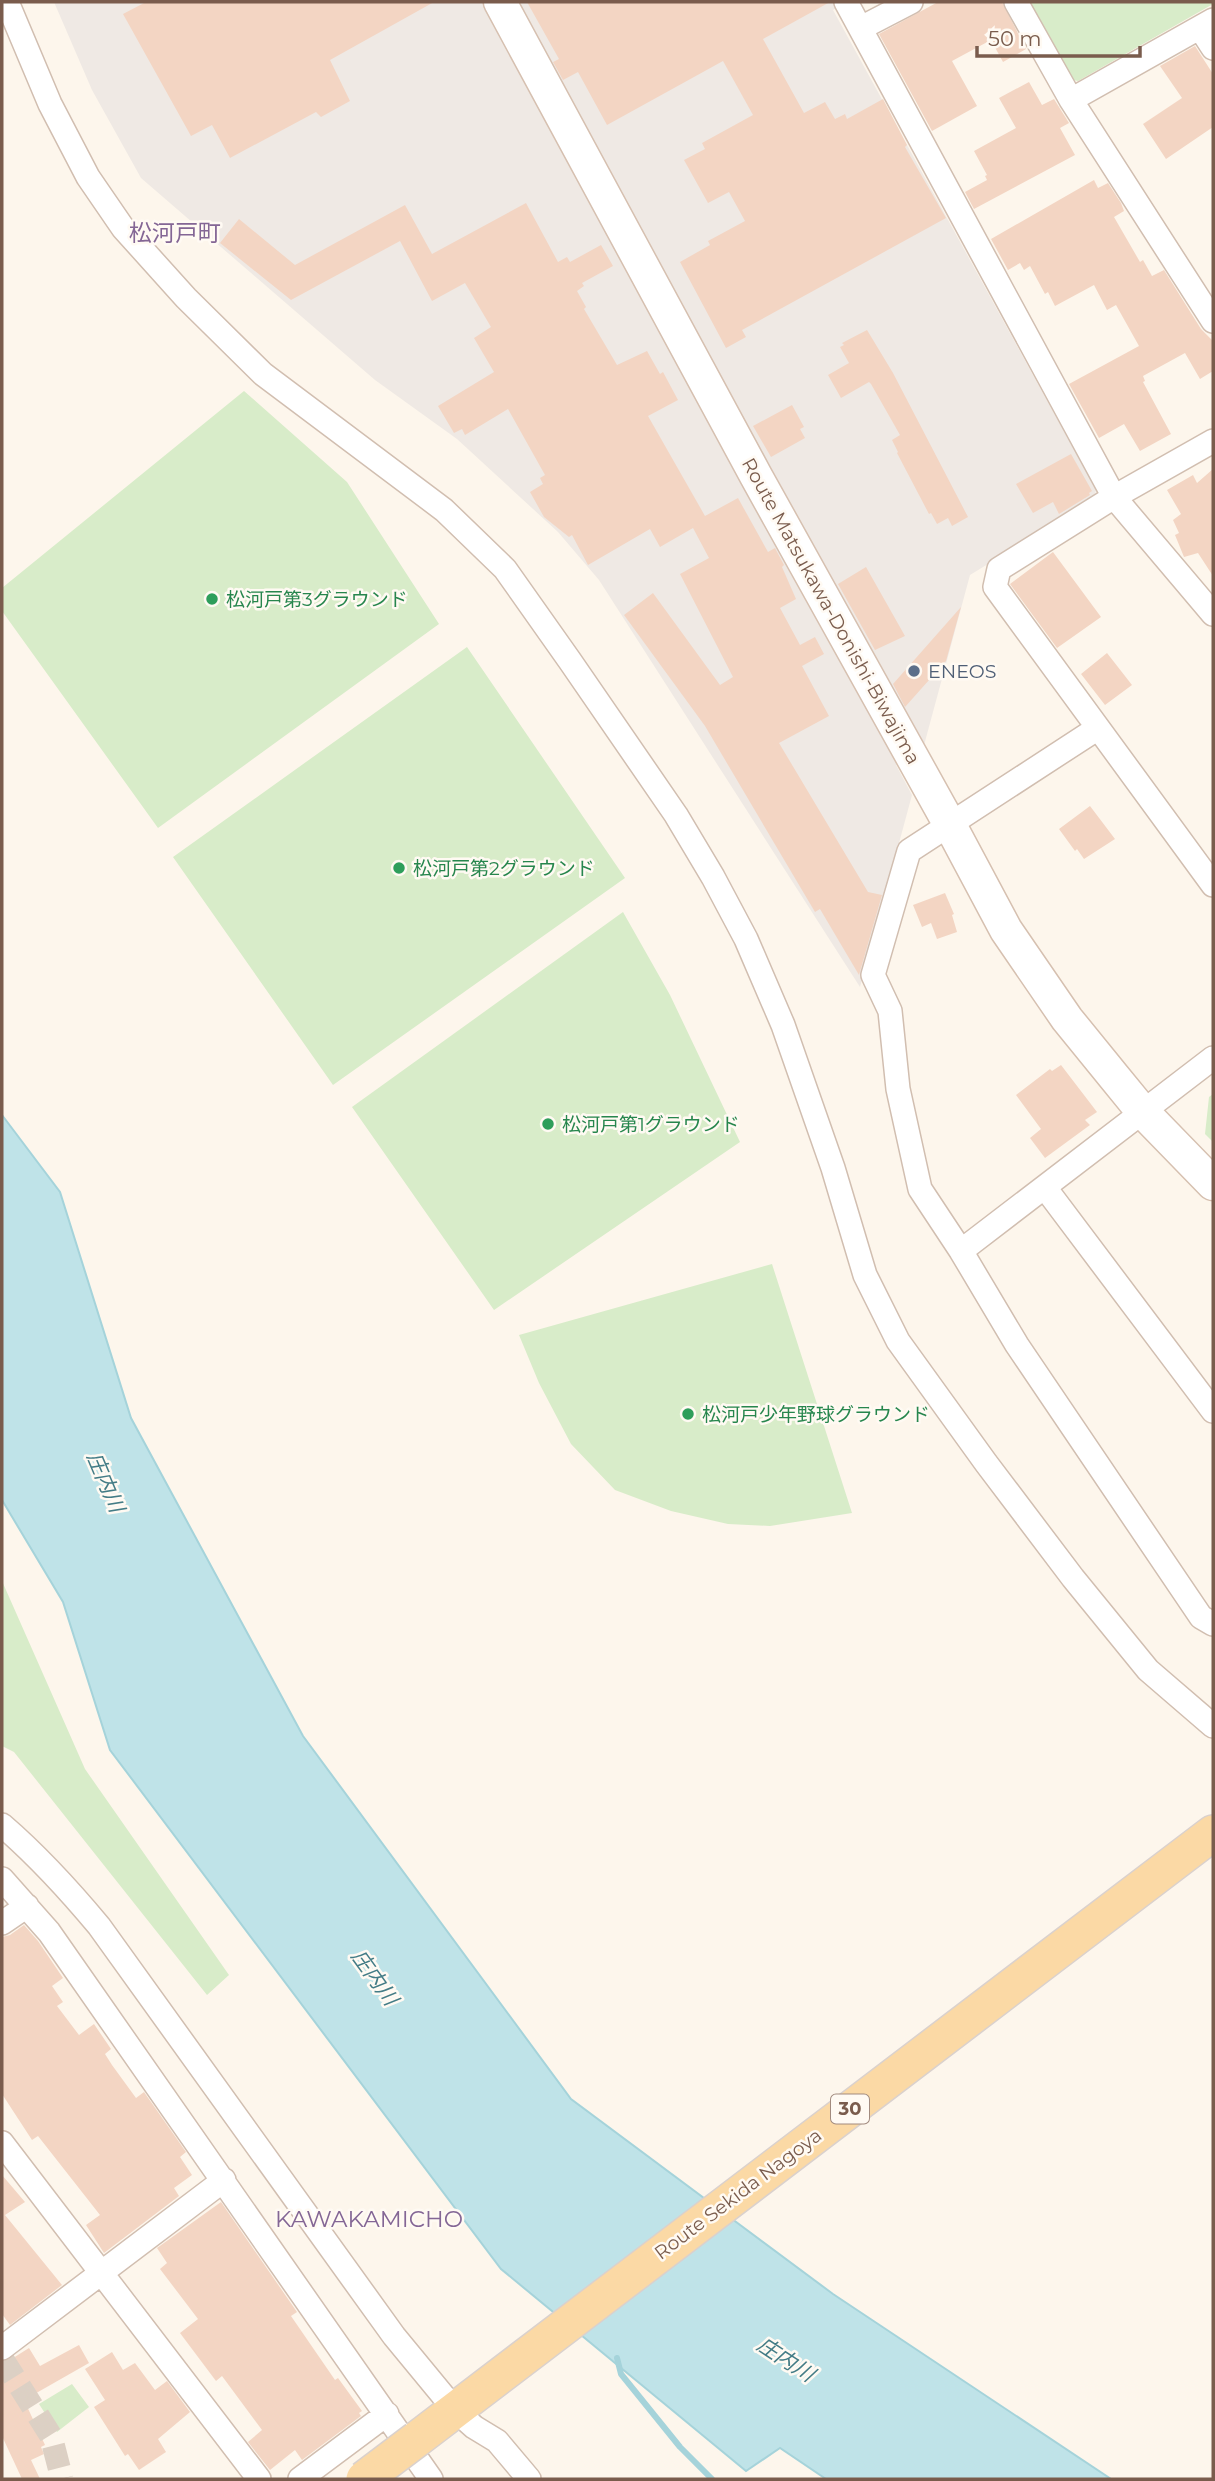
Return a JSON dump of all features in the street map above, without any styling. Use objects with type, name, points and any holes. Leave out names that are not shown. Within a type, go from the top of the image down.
[{"type":"main road","name":"Route Matsukawa-Donishi-Biwajima","points":[[500,2],[756,476],[1006,930],[1067,1019],[1142,1111],[1213,1184]]},
{"type":"main road","name":"Route Sekida Nagoya","points":[[365,2479],[1213,1833]]},
{"type":"street","points":[[7,2],[50,104],[88,177],[123,228],[186,298],[263,374],[453,519],[505,569],[562,649],[676,815],[746,939],[783,1025],[833,1168],[865,1275],[898,1341],[1081,1588],[1149,1670],[1213,1726]]},
{"type":"street","points":[[846,2],[1114,497],[1213,614]]},
{"type":"street","points":[[861,28],[911,2]]},
{"type":"street","points":[[1016,2],[1071,100],[1213,321]]},
{"type":"street","points":[[1071,100],[1206,24],[1213,48]]},
{"type":"street","points":[[1213,441],[1114,497],[999,569],[995,587],[1213,886]]},
{"type":"street","points":[[1098,728],[909,851],[873,975],[890,1011],[898,1089],[920,1189],[1017,1345],[1193,1606],[1201,1617],[1213,1624]]},
{"type":"street","points":[[961,1251],[1046,1189],[1142,1111],[1213,1058]]},
{"type":"street","points":[[1046,1189],[1213,1411]]},
{"type":"street","points":[[2,1825],[56,1875],[99,1926],[394,2336],[455,2410],[474,2427],[497,2441],[529,2479]]},
{"type":"street","points":[[2,1879],[49,1932],[430,2479]]},
{"type":"street","points":[[2,1923],[26,1906]]},
{"type":"street","points":[[2,2143],[258,2479]]},
{"type":"street","points":[[2,2348],[224,2180]]},
{"type":"street","points":[[300,2479],[387,2414]]},
{"type":"shaded area","points":[[54,2],[847,2],[833,10],[1096,490],[1094,499],[970,575],[923,749],[896,765],[912,795],[860,987],[599,580],[558,532],[457,439],[375,380],[141,178],[92,90]]},
{"type":"green space","points":[[1026,2],[1213,4],[1078,81],[1068,79]]},
{"type":"green space","name":"松河戸第3グラウンド","points":[[244,391],[347,482],[439,624],[158,828],[2,611],[2,588]]},
{"type":"green space","name":"松河戸第2グラウンド","points":[[467,647],[625,878],[333,1085],[173,857]]},
{"type":"green space","name":"松河戸第1グラウンド","points":[[623,912],[670,995],[740,1142],[494,1310],[352,1107]]},
{"type":"green space","points":[[1213,1094],[1213,1142],[1205,1134],[1209,1097]]},
{"type":"green space","name":"松河戸少年野球グラウンド","points":[[772,1264],[852,1513],[770,1526],[728,1524],[671,1511],[615,1490],[571,1444],[539,1383],[519,1335]]},
{"type":"green space","points":[[2,1581],[85,1769],[229,1975],[207,1995],[14,1752],[2,1746]]},
{"type":"green space","points":[[72,2384],[89,2407],[57,2432],[39,2404]]},
{"type":"water","name":"庄内川","points":[[2,1115],[60,1192],[131,1418],[303,1736],[571,2099],[833,2294],[1111,2479],[826,2479],[780,2448],[746,2471],[501,2269],[110,1750],[63,1602],[2,1500]]},
{"type":"building","points":[[146,2],[434,2],[330,60],[350,101],[321,117],[316,112],[230,158],[212,125],[191,136],[123,14]]},
{"type":"building","points":[[527,2],[830,2],[763,39],[804,113],[825,102],[835,119],[845,114],[847,119],[883,99],[907,145],[905,147],[946,218],[742,330],[746,337],[726,348],[680,262],[710,245],[708,241],[745,221],[729,192],[708,203],[684,160],[705,149],[702,143],[753,115],[723,61],[607,125],[578,72],[563,80],[553,62],[559,59]]},
{"type":"building","points":[[938,2],[1002,2],[1026,49],[1003,62],[991,40],[952,61],[977,106],[932,131],[879,34]]},
{"type":"building","points":[[1195,46],[1213,74],[1213,127],[1166,159],[1143,124],[1182,98],[1160,66]]},
{"type":"building","points":[[1029,82],[1042,105],[1054,99],[1069,123],[1060,128],[1075,155],[974,209],[965,192],[987,180],[987,175],[974,151],[1016,128],[999,98]]},
{"type":"building","points":[[1094,180],[1098,188],[1108,183],[1121,203],[1124,211],[1114,217],[1140,262],[1143,260],[1152,276],[1164,270],[1201,329],[1213,341],[1213,371],[1200,379],[1185,353],[1143,376],[1143,382],[1171,434],[1140,451],[1124,424],[1099,438],[1069,384],[1139,346],[1116,305],[1107,310],[1094,285],[1055,306],[1048,292],[1045,294],[1030,266],[1024,270],[1020,263],[1008,270],[991,239]]},
{"type":"building","points":[[526,203],[558,262],[567,257],[570,262],[601,245],[613,266],[582,283],[584,286],[577,291],[586,307],[584,309],[617,365],[647,351],[660,374],[663,372],[678,400],[648,416],[705,516],[738,498],[768,552],[775,548],[784,565],[782,567],[796,599],[780,608],[800,645],[815,637],[824,654],[802,666],[829,716],[779,743],[868,892],[882,895],[859,975],[820,909],[815,912],[705,726],[624,615],[653,593],[720,685],[733,677],[680,574],[709,558],[693,528],[660,547],[650,529],[588,565],[572,535],[569,537],[544,517],[530,492],[543,484],[540,478],[545,475],[508,409],[465,435],[462,429],[454,433],[438,406],[494,372],[474,338],[491,327],[465,283],[432,301],[400,241],[291,300],[220,243],[239,219],[295,265],[405,205],[432,254]]},
{"type":"building","points":[[867,330],[893,373],[968,517],[952,526],[948,518],[937,524],[931,513],[929,514],[892,440],[900,435],[871,384],[869,382],[841,398],[828,375],[849,363],[840,347],[844,345],[842,343]]},
{"type":"building","points":[[792,405],[804,427],[800,429],[805,438],[771,457],[753,426]]},
{"type":"building","points":[[1071,454],[1092,491],[1090,495],[1059,514],[1053,502],[1033,513],[1016,484]]},
{"type":"building","points":[[1213,469],[1213,576],[1198,553],[1184,557],[1175,535],[1179,533],[1173,520],[1181,514],[1167,490],[1193,475],[1197,483]]},
{"type":"building","points":[[1053,552],[1101,617],[1057,648],[1010,584]]},
{"type":"building","points":[[866,567],[905,636],[875,650],[838,584]]},
{"type":"building","points":[[961,607],[946,661],[905,707],[893,684]]},
{"type":"building","points":[[1107,653],[1132,685],[1105,705],[1081,674]]},
{"type":"building","points":[[1090,806],[1115,839],[1084,859],[1059,829]]},
{"type":"building","points":[[945,893],[954,914],[952,915],[957,932],[937,939],[931,923],[922,927],[913,905]]},
{"type":"building","points":[[1061,1065],[1097,1112],[1085,1120],[1090,1125],[1045,1158],[1030,1138],[1041,1129],[1016,1095],[1050,1069],[1052,1071]]},
{"type":"building","points":[[24,1925],[63,1978],[52,1986],[63,2002],[57,2006],[79,2035],[94,2024],[111,2049],[105,2054],[112,2065],[136,2098],[144,2092],[186,2152],[180,2157],[192,2175],[174,2188],[179,2196],[104,2253],[86,2225],[100,2215],[38,2136],[32,2140],[2,2094],[2,1937]]},
{"type":"building","points":[[2,2175],[25,2202],[5,2215],[62,2285],[10,2325],[2,2314]]},
{"type":"building","points":[[221,2202],[297,2312],[291,2316],[335,2380],[338,2378],[362,2411],[359,2413],[361,2416],[302,2460],[295,2450],[270,2470],[248,2442],[262,2430],[222,2376],[216,2381],[180,2333],[198,2319],[160,2269],[167,2263],[157,2248]]},
{"type":"building","points":[[79,2345],[89,2363],[24,2400],[45,2445],[41,2447],[44,2454],[31,2460],[40,2479],[22,2479],[2,2436],[2,2365],[29,2348],[40,2366]]},
{"type":"building","points":[[112,2352],[123,2370],[135,2363],[155,2390],[167,2381],[190,2412],[158,2439],[166,2452],[139,2470],[128,2454],[125,2456],[94,2407],[105,2400],[85,2369]]},
{"type":"waterway","points":[[617,2358],[621,2374],[680,2447],[712,2479]]},
{"type":"tunnel","points":[[2,2358],[51,2436],[62,2479]]},
{"type":"place","name":"松河戸第3グラウンド","points":[[212,599]]},
{"type":"place","name":"ENEOS","points":[[914,671]]},
{"type":"place","name":"松河戸第2グラウンド","points":[[399,868]]},
{"type":"place","name":"松河戸第1グラウンド","points":[[548,1124]]},
{"type":"place","name":"松河戸少年野球グラウンド","points":[[688,1414]]},
{"type":"district","name":"松河戸町","points":[[175,233]]},
{"type":"district","name":"KAWAKAMICHO","points":[[369,2219]]}]
